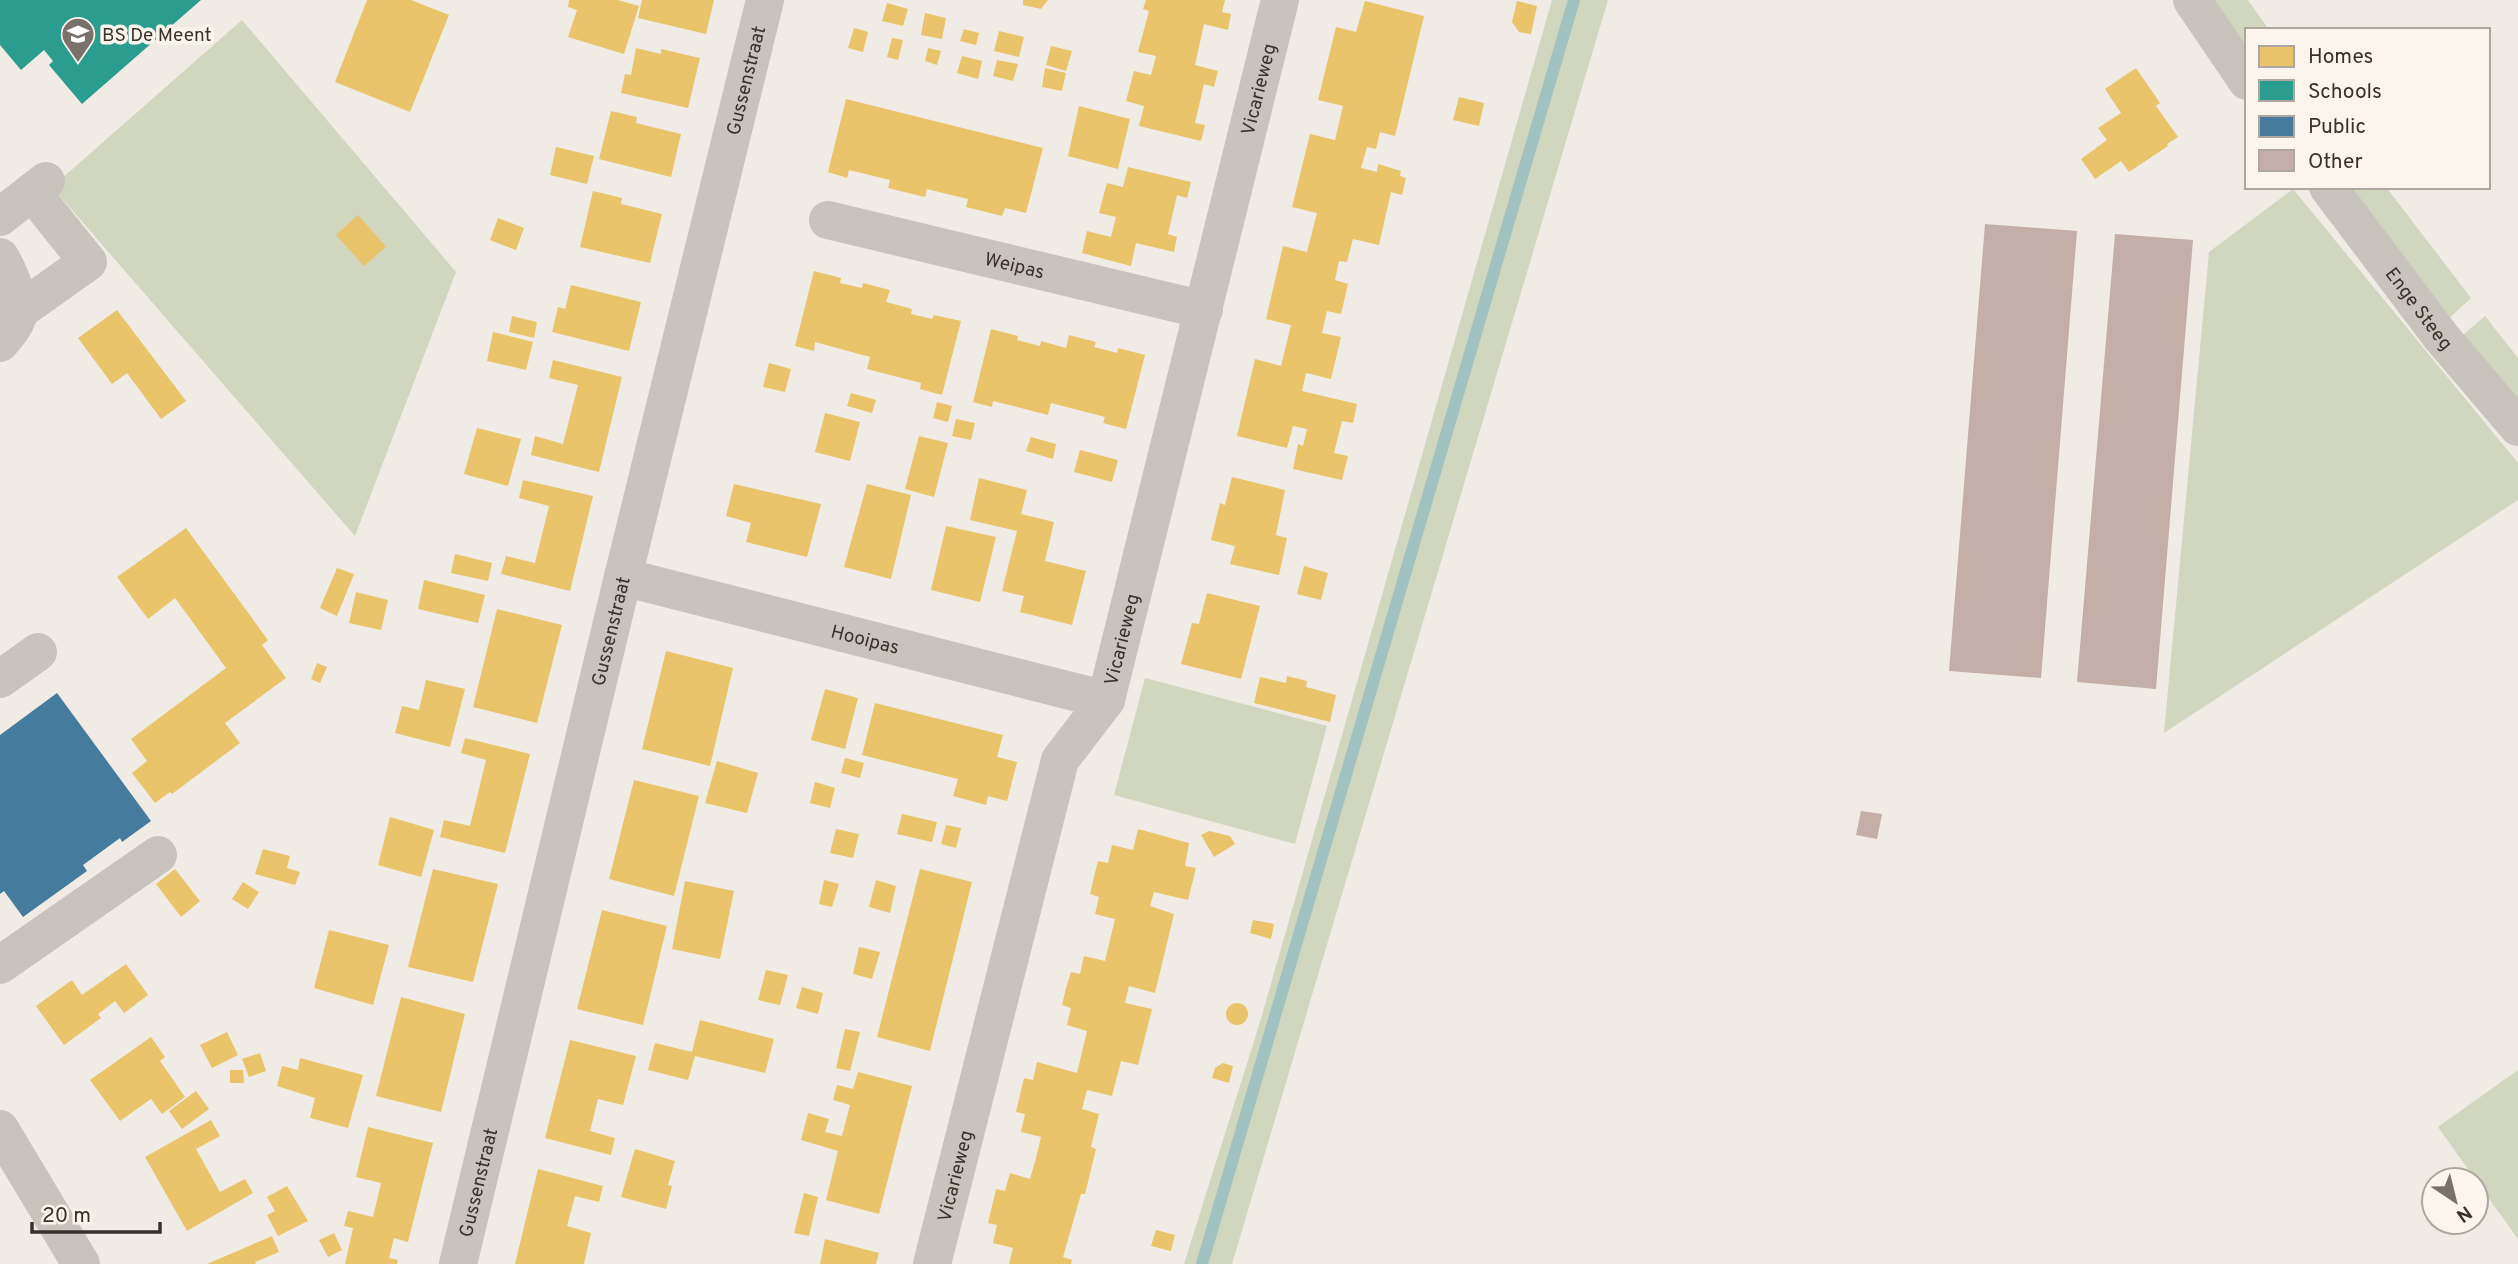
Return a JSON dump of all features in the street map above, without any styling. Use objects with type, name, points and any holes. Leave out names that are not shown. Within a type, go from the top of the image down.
[{"type":"street","name":"Gussenstraat","points":[[458,1264],[765,0]]},
{"type":"street","name":"Vicarieweg","points":[[932,1264],[1060,760],[1106,700],[1280,0]]},
{"type":"street","points":[[2192,0],[2245,78]]},
{"type":"street","points":[[0,217],[39,186],[88,262],[10,327]]},
{"type":"street","name":"Enge Steeg","points":[[2330,189],[2442,338],[2518,427]]},
{"type":"street","name":"Weipas","points":[[828,220],[1204,310]]},
{"type":"street","points":[[0,257],[8,270],[10,327]]},
{"type":"street","name":"Hooipas","points":[[623,577],[1106,700]]},
{"type":"street","points":[[0,679],[38,652]]},
{"type":"street","points":[[0,965],[158,855]]},
{"type":"street","points":[[0,1129],[81,1264]]},
{"type":"green space","points":[[1552,0],[1608,0],[1232,1264],[1184,1264],[1260,1022]]},
{"type":"green space","points":[[2212,0],[2248,0],[2268,28],[2245,28],[2245,49]]},
{"type":"green space","points":[[242,20],[456,272],[355,536],[52,187]]},
{"type":"green space","points":[[2293,189],[2518,463],[2518,500],[2164,733],[2209,252]]},
{"type":"green space","points":[[2347,189],[2388,189],[2471,298],[2446,321]]},
{"type":"green space","points":[[2485,316],[2518,358],[2518,413],[2455,342]]},
{"type":"green space","points":[[1145,678],[1327,726],[1295,844],[1114,795]]},
{"type":"green space","points":[[2518,1070],[2518,1239],[2490,1200],[2490,1166],[2466,1166],[2438,1127]]},
{"type":"building: Homes","points":[[367,0],[411,0],[449,15],[410,112],[335,82]]},
{"type":"building: Homes","points":[[569,0],[618,0],[639,6],[624,54],[568,37],[577,10],[568,7]]},
{"type":"building: Homes","points":[[642,0],[714,0],[706,34],[638,18]]},
{"type":"building: Homes","points":[[1023,0],[1048,0],[1041,9],[1023,5]]},
{"type":"building: Homes","points":[[1146,0],[1225,0],[1222,12],[1231,14],[1228,30],[1204,24],[1195,65],[1218,71],[1214,87],[1204,84],[1195,123],[1205,125],[1201,141],[1139,126],[1144,106],[1126,101],[1134,71],[1151,75],[1156,56],[1138,52],[1149,11],[1143,9]]},
{"type":"building: Homes","points":[[1365,1],[1424,16],[1395,136],[1380,132],[1376,149],[1367,147],[1361,168],[1377,172],[1378,164],[1401,171],[1400,176],[1406,178],[1402,195],[1391,192],[1379,245],[1353,239],[1347,262],[1339,261],[1335,280],[1348,284],[1341,314],[1327,311],[1322,333],[1341,337],[1331,379],[1306,373],[1302,391],[1357,404],[1353,423],[1342,421],[1334,453],[1348,456],[1342,480],[1293,469],[1298,444],[1303,446],[1307,429],[1293,426],[1287,448],[1237,436],[1255,359],[1281,366],[1291,325],[1266,319],[1283,246],[1307,252],[1317,213],[1292,207],[1310,134],[1335,140],[1343,106],[1318,100],[1336,27],[1356,32]]},
{"type":"building: Homes","points":[[1517,1],[1537,6],[1531,34],[1519,32],[1512,22]]},
{"type":"building: Homes","points":[[887,3],[908,9],[903,26],[882,21]]},
{"type":"building: Homes","points":[[925,13],[946,18],[942,39],[921,35]]},
{"type":"building: Homes","points":[[854,28],[868,32],[863,52],[848,48]]},
{"type":"building: Homes","points":[[964,29],[979,33],[976,45],[960,41]]},
{"type":"building: Homes","points":[[999,31],[1024,37],[1019,57],[994,51]]},
{"type":"building: Homes","points":[[892,38],[903,40],[898,60],[887,57]]},
{"type":"building: Homes","points":[[1051,46],[1072,51],[1066,71],[1046,65]]},
{"type":"building: Homes","points":[[636,48],[661,54],[661,49],[700,58],[688,108],[621,93],[625,74],[631,75]]},
{"type":"building: Homes","points":[[928,48],[941,51],[937,65],[925,61]]},
{"type":"building: Homes","points":[[962,56],[982,61],[978,79],[957,73]]},
{"type":"building: Homes","points":[[997,60],[1018,64],[1013,81],[993,76]]},
{"type":"building: Homes","points":[[1045,68],[1066,73],[1062,91],[1042,87]]},
{"type":"building: Homes","points":[[2136,68],[2160,103],[2156,106],[2178,137],[2129,172],[2121,161],[2095,179],[2081,159],[2107,140],[2098,128],[2121,113],[2105,89]]},
{"type":"building: Homes","points":[[1459,97],[1484,103],[1479,126],[1453,120]]},
{"type":"building: Homes","points":[[846,99],[1043,148],[1026,213],[1005,208],[1002,216],[966,207],[968,199],[927,189],[925,197],[888,188],[890,180],[849,170],[847,178],[828,172]]},
{"type":"building: Homes","points":[[1079,106],[1130,119],[1118,169],[1068,156]]},
{"type":"building: Homes","points":[[611,111],[637,117],[636,123],[681,134],[671,177],[599,159]]},
{"type":"building: Homes","points":[[556,147],[594,156],[587,184],[550,175]]},
{"type":"building: Homes","points":[[1128,167],[1191,182],[1187,198],[1177,195],[1168,234],[1177,237],[1174,252],[1136,243],[1131,266],[1082,253],[1087,231],[1111,237],[1116,217],[1099,213],[1107,183],[1123,187]]},
{"type":"building: Homes","points":[[593,191],[622,198],[621,204],[662,214],[650,263],[580,247]]},
{"type":"building: Homes","points":[[358,215],[386,247],[364,266],[336,235]]},
{"type":"building: Homes","points":[[498,218],[524,228],[516,250],[490,240]]},
{"type":"building: Homes","points":[[814,271],[841,278],[840,283],[862,288],[863,283],[890,290],[886,302],[912,309],[911,314],[932,319],[934,315],[961,321],[942,395],[920,389],[921,383],[867,369],[870,357],[815,342],[814,351],[795,346]]},
{"type":"building: Homes","points":[[571,285],[641,302],[629,351],[552,332],[558,307],[565,309]]},
{"type":"building: Homes","points":[[117,310],[186,401],[161,419],[127,373],[112,384],[78,338]]},
{"type":"building: Homes","points":[[512,316],[537,322],[534,338],[509,332]]},
{"type":"building: Homes","points":[[991,329],[1018,336],[1017,340],[1040,346],[1041,341],[1066,348],[1069,335],[1096,342],[1094,347],[1117,353],[1118,348],[1145,355],[1126,429],[1103,423],[1105,417],[1051,403],[1048,415],[993,401],[992,407],[973,402]]},
{"type":"building: Homes","points":[[493,332],[533,342],[526,370],[487,361]]},
{"type":"building: Homes","points":[[553,360],[622,377],[599,472],[531,455],[535,436],[563,444],[578,385],[549,378]]},
{"type":"building: Homes","points":[[769,363],[791,369],[785,392],[763,387]]},
{"type":"building: Homes","points":[[851,393],[876,400],[872,413],[847,406]]},
{"type":"building: Homes","points":[[937,402],[952,406],[948,422],[933,418]]},
{"type":"building: Homes","points":[[825,413],[860,422],[850,461],[815,452]]},
{"type":"building: Homes","points":[[956,419],[975,423],[971,440],[952,436]]},
{"type":"building: Homes","points":[[477,428],[521,439],[508,486],[464,474]]},
{"type":"building: Homes","points":[[919,436],[948,443],[934,497],[905,489]]},
{"type":"building: Homes","points":[[1031,437],[1056,444],[1053,459],[1026,451]]},
{"type":"building: Homes","points":[[1080,450],[1118,460],[1112,482],[1074,472]]},
{"type":"building: Homes","points":[[1232,477],[1285,490],[1276,535],[1287,538],[1279,575],[1230,564],[1235,546],[1211,540],[1220,503],[1225,505]]},
{"type":"building: Homes","points":[[979,478],[1027,490],[1021,514],[1054,522],[1045,561],[1086,571],[1072,625],[1020,612],[1024,596],[1002,591],[1017,531],[970,520]]},
{"type":"building: Homes","points":[[523,480],[593,496],[570,591],[501,574],[506,556],[535,563],[549,506],[519,498]]},
{"type":"building: Homes","points":[[734,484],[821,504],[807,557],[746,542],[751,523],[726,516]]},
{"type":"building: Homes","points":[[867,484],[911,495],[891,579],[844,567]]},
{"type":"building: Homes","points":[[946,526],[996,537],[980,602],[931,590]]},
{"type":"building: Homes","points":[[186,528],[268,640],[262,645],[286,678],[225,723],[240,743],[172,794],[170,792],[155,803],[132,773],[147,761],[131,739],[226,668],[175,598],[148,619],[117,577]]},
{"type":"building: Homes","points":[[455,554],[492,563],[488,581],[451,573]]},
{"type":"building: Homes","points":[[1304,566],[1328,573],[1321,600],[1297,594]]},
{"type":"building: Homes","points":[[337,568],[354,574],[337,616],[320,608]]},
{"type":"building: Homes","points":[[424,580],[485,595],[478,623],[418,609]]},
{"type":"building: Homes","points":[[356,592],[388,600],[381,630],[349,623]]},
{"type":"building: Homes","points":[[1207,593],[1260,606],[1241,679],[1181,664],[1192,623],[1199,624]]},
{"type":"building: Homes","points":[[497,609],[562,625],[537,723],[473,707]]},
{"type":"building: Homes","points":[[666,651],[733,668],[710,766],[642,749]]},
{"type":"building: Homes","points":[[317,663],[327,667],[320,683],[311,679]]},
{"type":"building: Homes","points":[[1287,676],[1307,681],[1306,687],[1336,695],[1330,722],[1254,703],[1260,677],[1286,683]]},
{"type":"building: Homes","points":[[426,680],[465,689],[450,747],[395,733],[402,706],[419,710]]},
{"type":"building: Homes","points":[[825,689],[858,698],[845,749],[811,740]]},
{"type":"building: Homes","points":[[875,703],[1003,735],[997,757],[1017,762],[1007,801],[988,796],[986,805],[953,796],[958,779],[862,755]]},
{"type":"building: Homes","points":[[465,738],[530,754],[505,853],[440,837],[444,820],[470,826],[486,760],[461,753]]},
{"type":"building: Homes","points":[[845,758],[864,763],[860,778],[841,773]]},
{"type":"building: Homes","points":[[717,761],[758,773],[747,813],[705,803]]},
{"type":"building: Homes","points":[[634,780],[699,796],[674,896],[609,879]]},
{"type":"building: Homes","points":[[815,782],[835,788],[830,808],[810,803]]},
{"type":"building: Homes","points":[[902,814],[937,822],[932,842],[897,834]]},
{"type":"building: Homes","points":[[390,817],[434,830],[421,877],[378,865]]},
{"type":"building: Homes","points":[[946,825],[961,828],[956,848],[941,844]]},
{"type":"building: Homes","points":[[836,829],[859,834],[853,858],[830,853]]},
{"type":"building: Homes","points":[[1138,829],[1189,843],[1185,866],[1196,868],[1188,900],[1154,892],[1150,906],[1174,914],[1155,993],[1129,986],[1125,1003],[1152,1009],[1138,1065],[1121,1061],[1112,1096],[1087,1090],[1082,1109],[1099,1114],[1091,1147],[1096,1149],[1085,1194],[1081,1194],[1063,1257],[1072,1260],[1071,1264],[1009,1264],[1013,1248],[993,1243],[997,1225],[988,1223],[996,1189],[1005,1191],[1010,1173],[1030,1179],[1036,1158],[1041,1137],[1021,1132],[1025,1114],[1016,1112],[1024,1078],[1033,1080],[1037,1062],[1077,1073],[1087,1031],[1067,1025],[1071,1008],[1062,1005],[1066,988],[1071,972],[1080,974],[1084,956],[1105,961],[1115,919],[1095,914],[1099,897],[1090,894],[1098,861],[1108,863],[1112,845],[1133,850]]},
{"type":"building: Homes","points":[[1209,831],[1230,836],[1235,844],[1214,857],[1201,835]]},
{"type":"building: Homes","points":[[263,849],[290,856],[287,868],[300,872],[295,885],[255,874]]},
{"type":"building: Homes","points":[[175,869],[200,901],[181,917],[156,884]]},
{"type":"building: Homes","points":[[433,869],[498,884],[473,982],[408,967]]},
{"type":"building: Homes","points":[[920,869],[972,882],[930,1051],[877,1037]]},
{"type":"building: Homes","points":[[824,880],[839,884],[832,907],[819,904]]},
{"type":"building: Homes","points":[[876,880],[896,886],[890,913],[869,907]]},
{"type":"building: Homes","points":[[685,881],[734,891],[720,959],[672,949]]},
{"type":"building: Homes","points":[[243,882],[259,892],[248,909],[232,899]]},
{"type":"building: Homes","points":[[602,910],[667,926],[643,1025],[577,1009]]},
{"type":"building: Homes","points":[[1253,920],[1274,924],[1271,939],[1250,933]]},
{"type":"building: Homes","points":[[329,930],[389,945],[373,1005],[314,988]]},
{"type":"building: Homes","points":[[859,947],[880,952],[872,979],[853,974]]},
{"type":"building: Homes","points":[[126,964],[148,995],[124,1013],[115,1001],[98,1014],[101,1018],[64,1045],[36,1006],[72,980],[82,995]]},
{"type":"building: Homes","points":[[766,970],[788,975],[780,1005],[758,1000]]},
{"type":"building: Homes","points":[[802,987],[823,993],[818,1014],[796,1008]]},
{"type":"building: Homes","points":[[401,997],[465,1014],[441,1112],[376,1096]]},
{"type":"building: Homes","points":[[1237,1003],[1245,1006],[1248,1014],[1245,1022],[1237,1025],[1229,1022],[1226,1014],[1229,1006]]},
{"type":"building: Homes","points":[[700,1020],[774,1039],[765,1073],[695,1056],[688,1080],[648,1070],[655,1043],[692,1052]]},
{"type":"building: Homes","points":[[845,1029],[860,1032],[850,1071],[836,1068]]},
{"type":"building: Homes","points":[[227,1032],[238,1055],[212,1068],[200,1045]]},
{"type":"building: Homes","points":[[151,1037],[165,1057],[160,1061],[185,1097],[162,1114],[151,1099],[120,1121],[90,1080]]},
{"type":"building: Homes","points":[[570,1040],[636,1056],[623,1105],[598,1099],[590,1131],[615,1138],[611,1155],[545,1138]]},
{"type":"building: Homes","points":[[260,1053],[266,1071],[249,1077],[242,1059]]},
{"type":"building: Homes","points":[[300,1058],[363,1075],[348,1128],[310,1118],[315,1098],[277,1086],[282,1066],[298,1070]]},
{"type":"building: Homes","points":[[1223,1063],[1233,1066],[1229,1083],[1212,1078],[1215,1068]]},
{"type":"building: Homes","points":[[230,1070],[243,1070],[244,1083],[230,1083]]},
{"type":"building: Homes","points":[[858,1072],[912,1086],[879,1214],[826,1200],[838,1151],[801,1140],[808,1113],[829,1119],[825,1132],[842,1136],[850,1105],[833,1100],[837,1085],[853,1089]]},
{"type":"building: Homes","points":[[196,1091],[209,1109],[182,1129],[169,1111]]},
{"type":"building: Homes","points":[[211,1120],[220,1136],[196,1149],[220,1192],[245,1179],[253,1193],[187,1231],[145,1157]]},
{"type":"building: Homes","points":[[368,1127],[433,1143],[408,1242],[394,1238],[389,1258],[398,1260],[397,1264],[345,1264],[353,1228],[344,1226],[348,1211],[373,1217],[381,1183],[356,1177]]},
{"type":"building: Homes","points":[[635,1149],[675,1161],[668,1185],[672,1186],[666,1209],[621,1197]]},
{"type":"building: Homes","points":[[538,1169],[603,1186],[599,1202],[575,1196],[567,1226],[591,1233],[584,1264],[515,1264]]},
{"type":"building: Homes","points":[[287,1186],[308,1221],[278,1236],[267,1215],[275,1211],[267,1197]]},
{"type":"building: Homes","points":[[804,1193],[818,1197],[809,1236],[794,1233]]},
{"type":"building: Homes","points":[[1156,1230],[1175,1235],[1171,1251],[1151,1246]]},
{"type":"building: Homes","points":[[334,1233],[342,1250],[328,1257],[319,1240]]},
{"type":"building: Homes","points":[[272,1236],[279,1252],[255,1262],[256,1264],[207,1264]]},
{"type":"building: Homes","points":[[825,1239],[879,1253],[876,1264],[820,1264]]},
{"type":"building: Schools","points":[[0,0],[201,0],[82,104],[49,65],[53,61],[44,50],[21,70],[0,45]]},
{"type":"building: Public","points":[[57,693],[151,821],[122,842],[120,838],[83,865],[87,871],[23,917],[4,891],[0,894],[0,735]]},
{"type":"building: Other","points":[[1985,224],[2077,231],[2041,678],[1949,671]]},
{"type":"building: Other","points":[[2115,234],[2193,240],[2156,689],[2077,682]]},
{"type":"building: Other","points":[[1861,811],[1882,814],[1877,839],[1856,835]]},
{"type":"waterway","points":[[1202,1264],[1574,0]]},
{"type":"place","name":"BS De Meent","points":[[78,64]]}]
